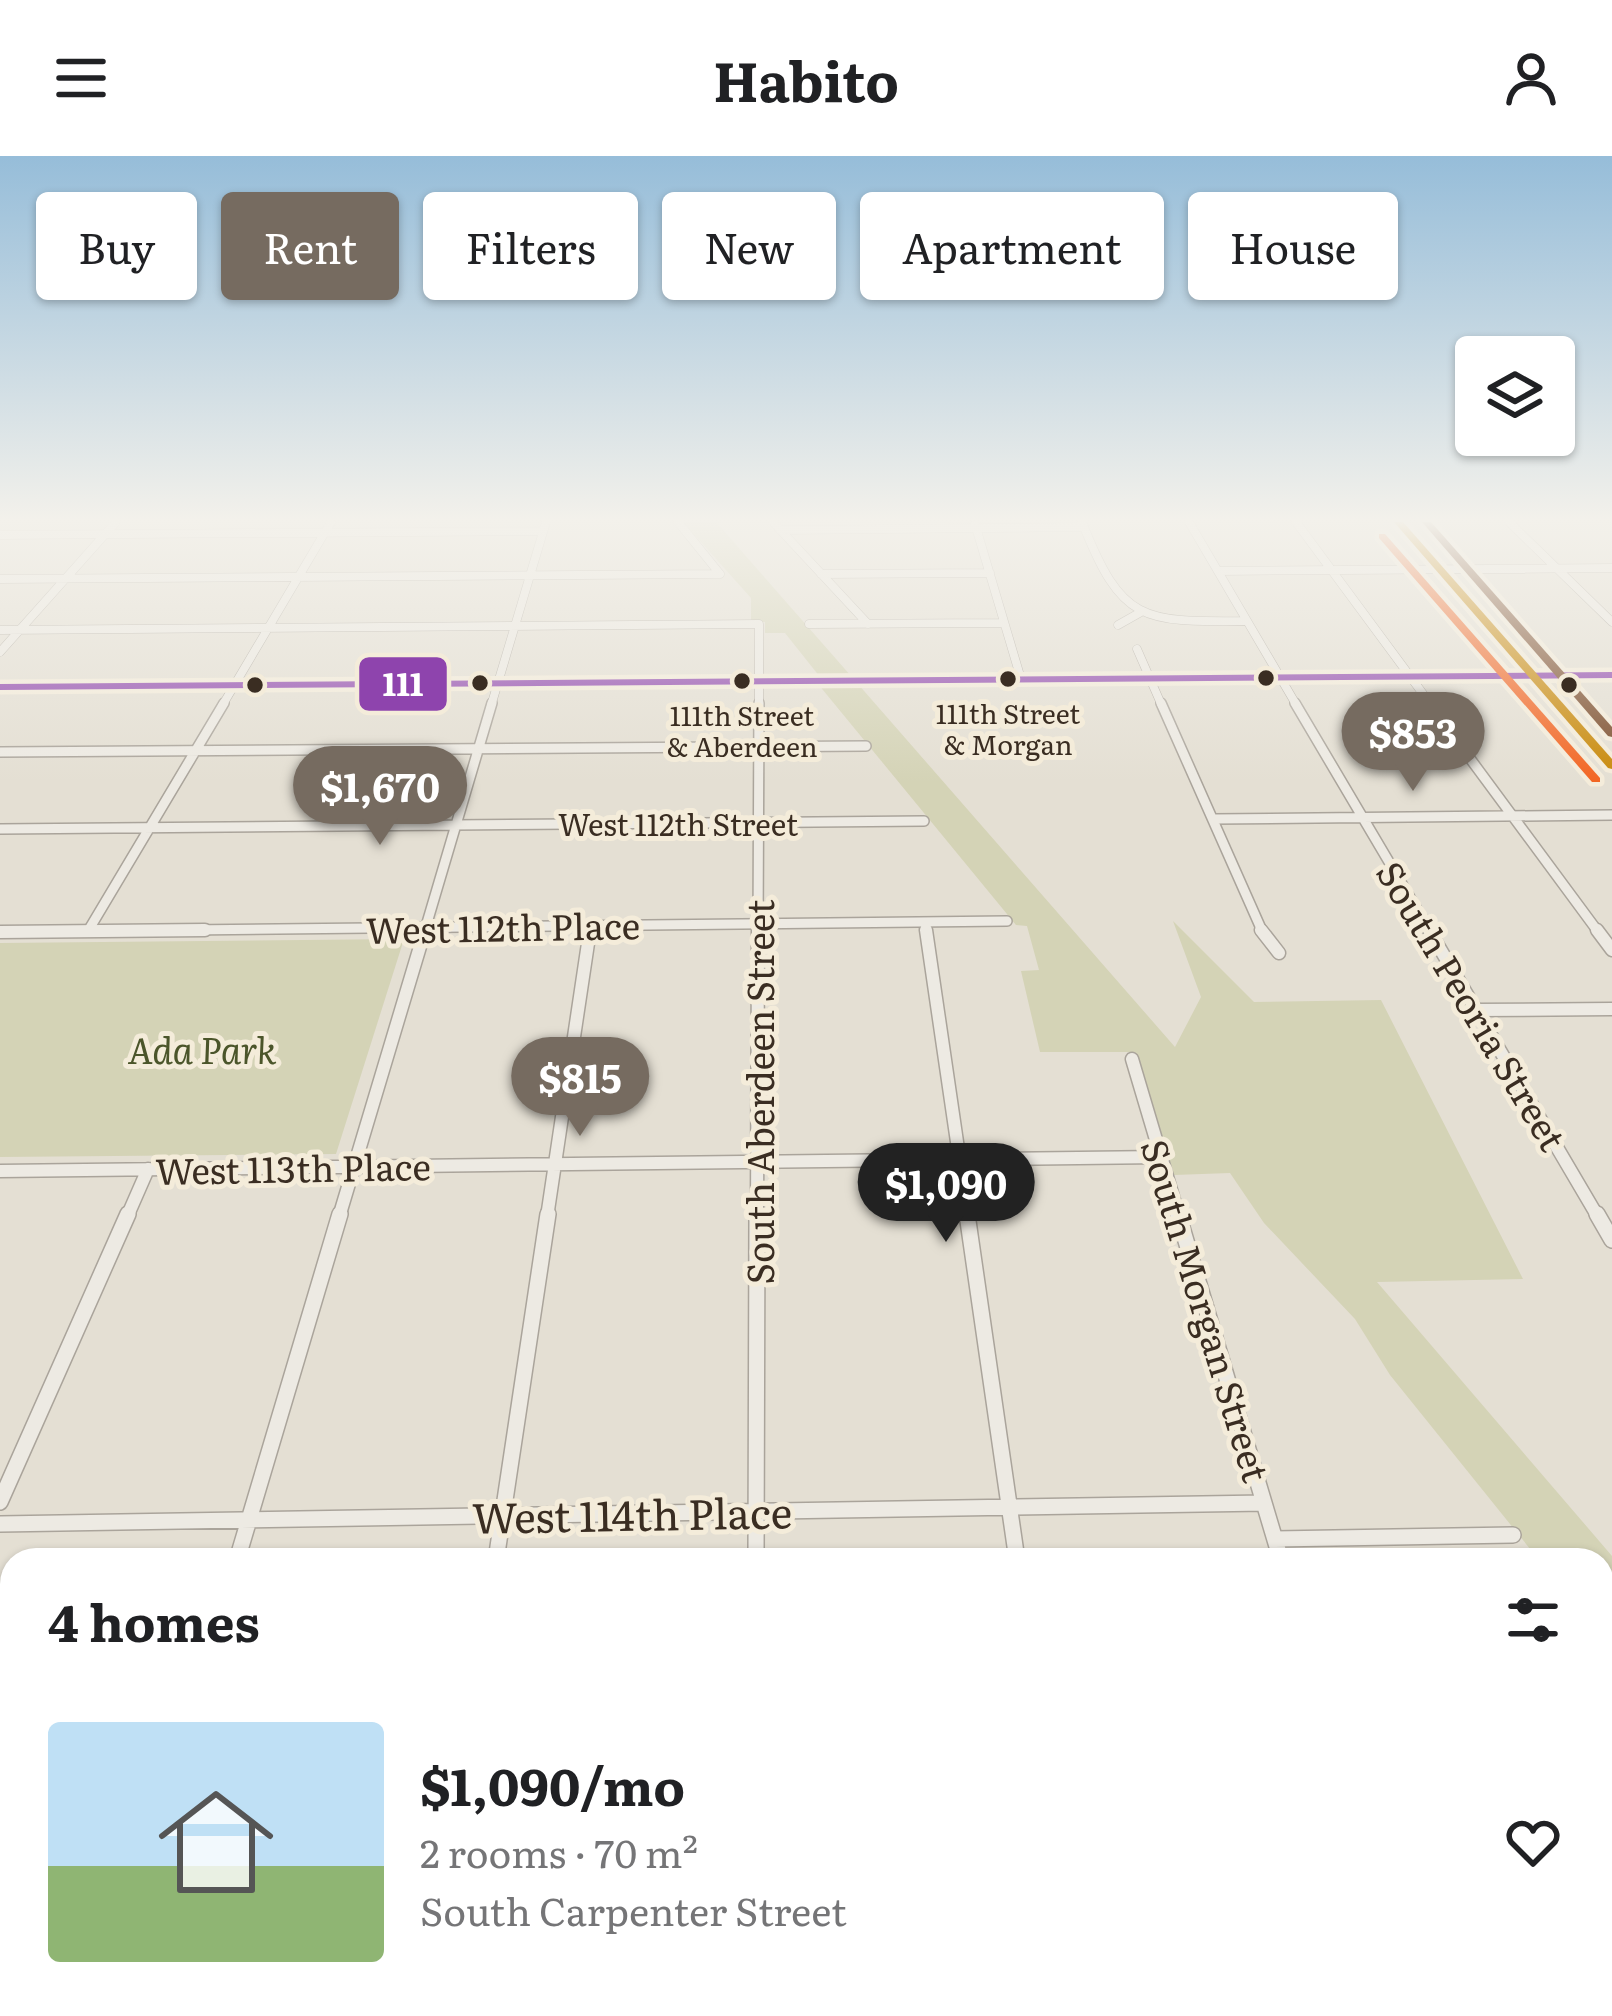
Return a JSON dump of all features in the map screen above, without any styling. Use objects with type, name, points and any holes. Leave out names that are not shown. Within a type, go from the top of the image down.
[{"type":"main road","points":[[1480,609],[1612,766]]},
{"type":"main road","points":[[1539,675],[1612,749]]},
{"type":"main road","points":[[0,687],[1612,675]]},
{"type":"street","points":[[0,652],[38,609]]},
{"type":"street","points":[[88,931],[279,609]]},
{"type":"street","points":[[241,1548],[520,609]]},
{"type":"street","points":[[854,609],[868,624]]},
{"type":"street","points":[[1000,609],[1021,679]]},
{"type":"street","points":[[1137,609],[1247,621]]},
{"type":"street","name":"South Peoria Street","points":[[1240,609],[1612,1240]]},
{"type":"street","points":[[1360,609],[1612,950]]},
{"type":"street","points":[[1118,625],[1142,612]]},
{"type":"street","points":[[808,624],[1004,623]]},
{"type":"street","name":"South Aberdeen Street","points":[[515,626],[759,624],[756,1548]]},
{"type":"street","points":[[0,630],[515,626]]},
{"type":"street","points":[[1137,649],[1266,940],[1279,953]]},
{"type":"street","points":[[0,752],[866,746]]},
{"type":"street","points":[[1214,819],[1612,815]]},
{"type":"street","name":"West 112th Street","points":[[0,829],[924,821]]},
{"type":"street","name":"West 112th Place","points":[[0,932],[1007,921]]},
{"type":"street","points":[[925,922],[1015,1548]]},
{"type":"street","points":[[498,1548],[591,926]]},
{"type":"street","points":[[1476,1010],[1612,1009]]},
{"type":"street","name":"South Morgan Street","points":[[1132,1060],[1278,1548]]},
{"type":"street","name":"West 113th Place","points":[[0,1171],[1161,1156]]},
{"type":"street","points":[[0,1502],[148,1169]]},
{"type":"street","name":"West 114th Place","points":[[0,1523],[1264,1503]]},
{"type":"street","points":[[1275,1539],[1513,1535]]},
{"type":"green space","points":[[751,609],[792,609],[851,676],[820,677],[785,633],[765,633],[765,622],[751,622]]},
{"type":"green space","points":[[818,684],[858,684],[1175,1047],[1201,997],[1173,921],[1254,1002],[1381,1000],[1523,1279],[1377,1282],[1605,1548],[1529,1548],[1390,1375],[1355,1319],[1264,1223],[1230,1173],[1174,1175],[1135,1052],[1040,1052],[1021,971],[1039,970],[1027,926],[1016,925]]},
{"type":"green space","name":"Ada Park","points":[[404,939],[336,1154],[0,1157],[0,943]]},
{"type":"transit line","points":[[1446,609],[1596,780]]},
{"type":"transit line","points":[[1474,609],[1612,766]]},
{"type":"transit line","points":[[1502,609],[1612,734]]},
{"type":"transit line","name":"111","points":[[0,687],[1612,675]]},
{"type":"place","name":"111th Street & Morgan","points":[[1008,679]]},
{"type":"place","name":"111th Street & Aberdeen","points":[[742,681]]}]
